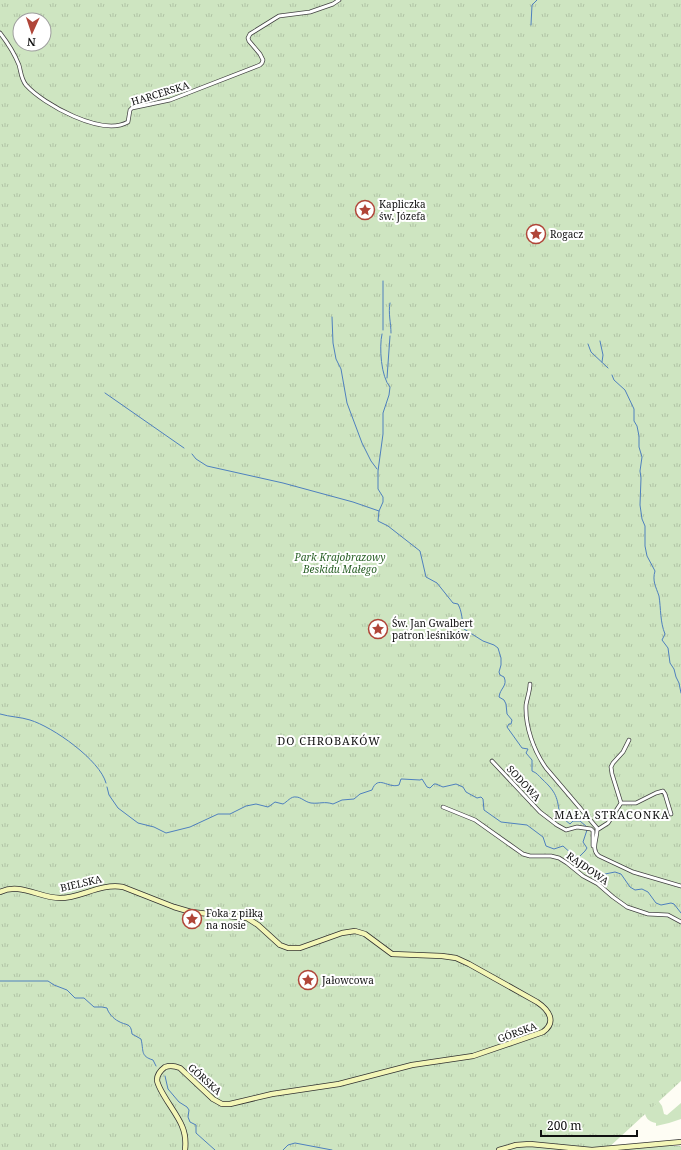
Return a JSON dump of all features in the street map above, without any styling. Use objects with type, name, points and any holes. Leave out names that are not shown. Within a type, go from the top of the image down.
[{"type":"street","name":"HARCERSKA","points":[[0,33],[17,62],[26,85],[41,98],[76,118],[98,124],[125,124],[128,122],[130,110],[132,108],[170,100],[260,65],[262,63],[262,58],[250,43],[248,38],[250,34],[262,28],[274,18],[310,12],[333,4],[339,0]]},
{"type":"street","points":[[530,684],[527,701],[527,719],[530,735],[539,757],[546,768],[595,826],[597,830],[594,849],[596,853],[632,872],[681,886]]},
{"type":"street","points":[[621,803],[611,769],[613,763],[623,752],[629,740]]},
{"type":"street","name":"SODOWA","points":[[492,761],[540,812],[549,819],[565,829],[583,828],[593,831],[594,849]]},
{"type":"street","points":[[621,803],[636,803],[663,791],[671,814]]},
{"type":"street","points":[[597,830],[608,823],[621,803]]},
{"type":"street","name":"RAJDOWA","points":[[442,808],[475,820],[523,854],[530,856],[551,856],[563,860],[583,876],[598,884],[617,901],[627,906],[648,914],[668,915],[681,922]]},
{"type":"street","name":"BIELSKA","points":[[0,892],[14,888],[62,898],[114,886],[123,887],[142,894]]},
{"type":"street","name":"GÓRSKA","points":[[142,894],[191,912],[250,919],[278,943],[288,948],[300,948],[342,933],[355,932],[365,934],[392,954],[456,958],[497,979],[541,1005],[548,1011],[550,1018],[548,1027],[541,1033],[479,1054],[412,1065],[339,1084],[272,1094],[234,1104],[222,1104],[215,1101],[180,1068],[168,1066],[160,1072],[158,1081],[160,1088],[182,1125],[185,1134],[185,1150]]},
{"type":"street","points":[[499,1150],[516,1145],[530,1144],[592,1150],[681,1142]]},
{"type":"green space","name":"Park Krajobrazowy Beskidu Małego","points":[[0,0],[681,0],[681,1081],[606,1150],[0,1150]]},
{"type":"green space","points":[[657,1099],[662,1106],[664,1114],[667,1115],[681,1103],[681,1119],[656,1126],[656,1123],[646,1117],[644,1110]]},
{"type":"green space","points":[[646,1146],[681,1146],[681,1150],[623,1150]]},
{"type":"waterway","points":[[531,25],[532,5],[537,0]]},
{"type":"waterway","points":[[383,281],[383,330]]},
{"type":"waterway","points":[[390,303],[389,310],[391,333]]},
{"type":"waterway","points":[[332,317],[333,343],[336,359],[341,369],[347,403],[362,443],[377,469]]},
{"type":"waterway","points":[[382,334],[381,346],[383,369],[390,387],[383,413],[383,434],[378,471],[378,489],[383,497],[383,502],[379,511],[378,521],[388,526],[420,551],[426,577],[437,583],[453,603],[458,604],[464,629],[483,641],[498,648],[501,658],[499,672],[505,680],[499,697],[504,700],[507,714],[512,720],[511,724],[507,727],[522,748],[528,749],[526,753],[532,760],[532,771],[547,784],[556,796],[560,816],[570,824],[573,821],[580,821],[587,827]]},
{"type":"waterway","points":[[387,378],[390,336]]},
{"type":"waterway","points":[[600,341],[603,355],[602,362]]},
{"type":"waterway","points":[[588,344],[591,352],[608,368]]},
{"type":"waterway","points":[[612,375],[614,380],[625,390],[634,409],[634,421],[637,426],[639,447],[642,457],[640,471],[640,505],[642,519],[645,526],[645,546],[647,556],[655,571],[654,581],[659,596],[661,620],[665,634],[662,640],[668,648],[670,663],[674,669],[681,693]]},
{"type":"waterway","points":[[105,393],[184,448]]},
{"type":"waterway","points":[[192,454],[196,459],[207,466],[283,483],[353,502],[379,511]]},
{"type":"waterway","points":[[0,714],[30,720],[63,737],[95,764],[106,783]]},
{"type":"waterway","points":[[107,787],[109,795],[118,808],[138,823],[154,827],[166,833],[190,827],[218,814],[230,814],[246,806],[256,804],[268,807],[275,802],[283,804],[294,797],[311,803],[333,804],[342,800],[354,799],[360,794],[372,790],[374,785],[380,782],[395,786],[399,785],[401,779],[422,779],[427,787],[430,788],[434,784],[443,787],[456,784],[463,787],[466,792],[477,798],[481,797],[483,799],[484,810],[501,822],[527,825],[543,837],[546,846],[554,849],[563,846],[600,875],[615,872],[621,874],[630,887],[635,890],[642,889],[648,892],[656,903],[661,905],[671,903],[674,904],[681,913]]},
{"type":"waterway","points":[[579,857],[587,848],[583,842],[587,830]]},
{"type":"waterway","points":[[0,981],[48,981],[67,990],[75,998],[84,998],[94,1007],[107,1008],[113,1017],[121,1023],[128,1025],[131,1028],[132,1034],[141,1039],[144,1055],[153,1060],[156,1066]]},
{"type":"waterway","points":[[165,1076],[168,1089],[179,1102],[189,1110],[188,1117],[190,1122],[196,1125],[196,1133],[215,1150]]},
{"type":"waterway","points":[[283,1150],[288,1145],[295,1143],[332,1150]]},
{"type":"place","name":"Kapliczka św. Józefa","points":[[365,210]]},
{"type":"place","name":"Rogacz","points":[[536,234]]},
{"type":"place","name":"Św. Jan Gwalbert patron leśników","points":[[378,629]]},
{"type":"place","name":"Foka z piłką na nosie","points":[[192,919]]},
{"type":"place","name":"Jałowcowa","points":[[308,980]]},
{"type":"district","name":"DO CHROBAKÓW","points":[[329,741]]},
{"type":"district","name":"MAŁA STRACONKA","points":[[612,815]]}]
